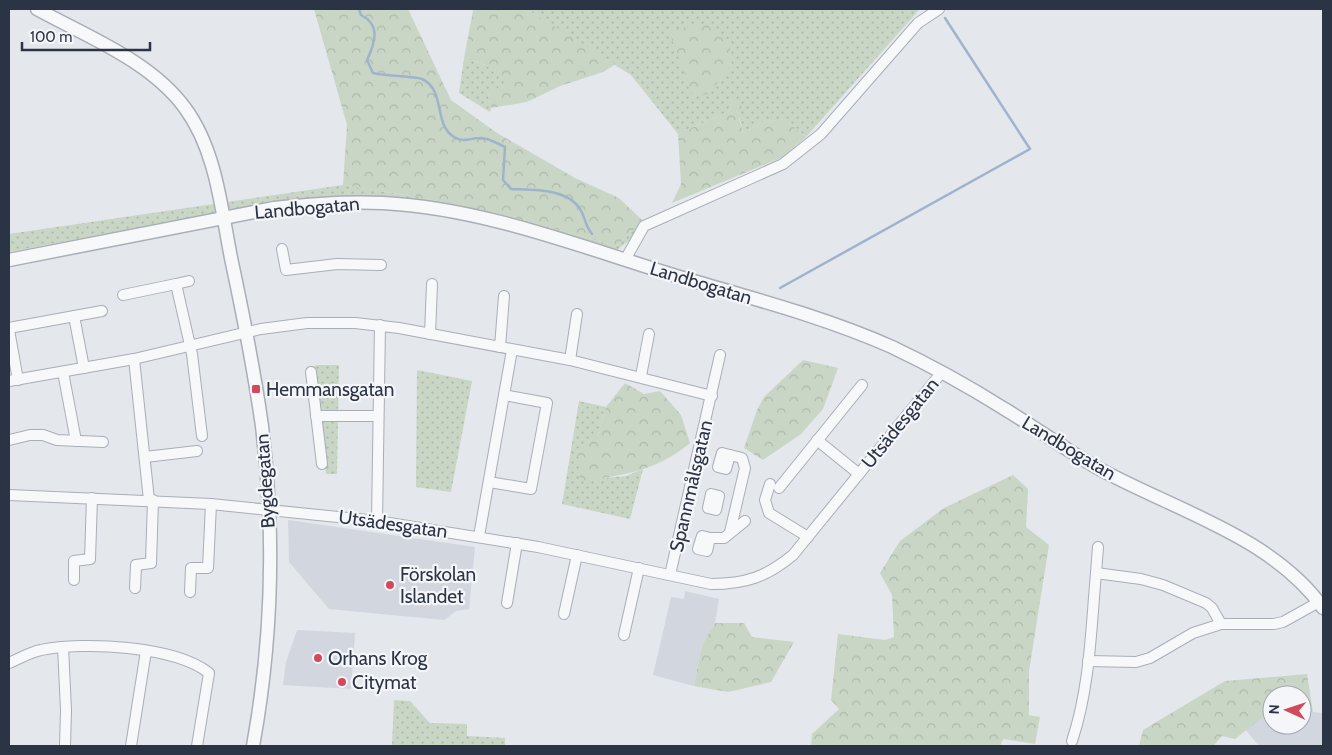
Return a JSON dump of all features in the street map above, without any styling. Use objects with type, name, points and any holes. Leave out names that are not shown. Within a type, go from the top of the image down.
[{"type":"street","name":"Bygdegatan","points":[[37,9],[137,64],[171,91],[189,115],[207,151],[223,218],[246,332],[262,426],[268,509],[268,610],[253,746]]},
{"type":"street","points":[[625,260],[644,226],[783,164],[806,146],[821,134],[918,23],[939,9]]},
{"type":"street","name":"Landbogatan","points":[[9,260],[274,208],[314,204],[383,203],[423,207],[498,222],[836,325],[892,348],[942,372],[1004,408],[1094,466],[1250,543],[1297,576],[1321,605]]},
{"type":"street","points":[[282,248],[286,270],[337,264],[381,265]]},
{"type":"street","points":[[123,295],[189,281]]},
{"type":"street","points":[[176,284],[190,346],[202,436]]},
{"type":"street","points":[[430,334],[432,284]]},
{"type":"street","points":[[500,347],[504,296]]},
{"type":"street","points":[[13,380],[9,329],[102,311]]},
{"type":"street","points":[[570,360],[577,314]]},
{"type":"street","points":[[74,316],[84,368]]},
{"type":"street","name":"Spannmålsgatan","points":[[13,380],[134,359],[246,332],[314,323],[380,325],[430,334],[570,360],[640,376],[712,396]]},
{"type":"street","points":[[377,521],[380,325]]},
{"type":"street","points":[[640,376],[649,334]]},
{"type":"street","points":[[479,536],[512,350]]},
{"type":"street","name":"Spannmålsgatan","points":[[670,575],[720,355]]},
{"type":"street","points":[[134,359],[151,500],[151,563],[136,565],[135,588]]},
{"type":"street","points":[[63,372],[76,441]]},
{"type":"street","points":[[311,372],[322,464]]},
{"type":"street","name":"Utsädesgatan","points":[[268,509],[377,521],[479,536],[711,584],[734,584],[770,572],[781,565],[808,537],[942,372]]},
{"type":"street","points":[[808,537],[770,513],[765,500],[862,385]]},
{"type":"street","points":[[489,482],[531,489],[547,403],[504,395]]},
{"type":"street","points":[[316,416],[378,416]]},
{"type":"street","points":[[9,440],[36,435],[57,440],[103,442]]},
{"type":"street","name":"Utsädesgatan","points":[[817,440],[859,474]]},
{"type":"street","points":[[145,457],[197,451]]},
{"type":"street","points":[[730,455],[742,458],[744,463],[730,532]]},
{"type":"street","points":[[9,495],[151,500],[268,509]]},
{"type":"street","points":[[720,496],[738,500]]},
{"type":"street","points":[[74,580],[74,560],[90,560],[92,498]]},
{"type":"street","points":[[190,592],[191,568],[208,568],[211,504]]},
{"type":"street","points":[[710,538],[724,538],[745,521]]},
{"type":"street","points":[[506,603],[517,543]]},
{"type":"street","points":[[1072,741],[1078,721],[1088,661],[1098,547]]},
{"type":"street","points":[[564,614],[577,555]]},
{"type":"street","points":[[624,635],[639,568]]},
{"type":"street","points":[[1096,574],[1142,579],[1163,585],[1206,603],[1212,608],[1221,624]]},
{"type":"street","points":[[1088,661],[1136,662],[1150,658],[1193,633],[1221,624],[1274,624],[1283,622],[1321,605]]},
{"type":"street","points":[[9,663],[40,650],[98,646],[170,655],[202,667],[209,673],[197,746]]},
{"type":"street","points":[[63,647],[66,710],[65,746]]},
{"type":"street","points":[[132,746],[146,651]]},
{"type":"shaded area","name":"Förskolan Islandet","points":[[288,520],[475,547],[469,609],[456,611],[444,620],[329,609],[289,562]]},
{"type":"shaded area","points":[[685,591],[719,599],[715,623],[702,645],[694,686],[653,675],[671,597],[684,599]]},
{"type":"shaded area","points":[[297,630],[355,633],[351,689],[283,685],[286,662]]},
{"type":"shaded area","points":[[1312,712],[1323,713],[1323,746],[1259,746],[1245,729],[1262,717],[1262,735],[1312,735]]},
{"type":"green space","points":[[314,9],[408,9],[451,100],[497,133],[575,178],[619,198],[643,221],[616,246],[512,217],[423,198],[343,185],[347,125]]},
{"type":"green space","points":[[473,9],[920,9],[806,137],[783,119],[760,123],[744,133],[733,98],[728,112],[678,134],[631,75],[529,11],[473,11]]},
{"type":"green space","points":[[473,11],[529,11],[616,64],[603,72],[560,86],[527,102],[491,108],[488,94],[506,83],[486,65],[464,58]]},
{"type":"green space","points":[[709,25],[730,46],[732,63],[709,94],[693,96],[668,29]]},
{"type":"green space","points":[[464,58],[486,65],[507,83],[488,94],[490,112],[459,93]]},
{"type":"green space","points":[[733,97],[742,107],[739,119],[744,133],[760,123],[783,119],[806,137],[783,157],[672,203],[681,184],[678,134],[728,112]]},
{"type":"green space","points":[[343,185],[423,198],[512,217],[616,246],[643,221],[634,237],[614,252],[513,222],[366,200],[291,199],[9,252],[9,234]]},
{"type":"green space","points":[[803,360],[838,368],[823,409],[801,434],[763,460],[744,448],[757,410],[764,397]]},
{"type":"green space","points":[[339,365],[337,474],[326,474],[314,370],[307,370],[307,367]]},
{"type":"green space","points":[[417,370],[472,381],[451,492],[416,487]]},
{"type":"green space","points":[[625,383],[644,394],[660,391],[681,415],[690,443],[665,460],[638,471],[580,481],[577,449],[597,438],[606,407]]},
{"type":"green space","points":[[579,401],[606,407],[597,438],[580,480],[626,476],[643,469],[630,519],[562,504]]},
{"type":"green space","points":[[1013,475],[1028,489],[1026,527],[1049,545],[1029,671],[1029,715],[1040,717],[1035,744],[1003,739],[1000,746],[811,746],[812,734],[839,709],[831,700],[838,634],[885,640],[894,637],[892,595],[880,573],[900,541],[944,508]]},
{"type":"green space","points":[[715,623],[744,623],[752,637],[794,642],[771,682],[728,692],[694,686],[702,645]]},
{"type":"green space","points":[[1307,674],[1309,685],[1262,685],[1262,718],[1235,739],[1222,736],[1213,746],[1139,746],[1143,730],[1225,681]]},
{"type":"green space","points":[[394,700],[410,701],[430,723],[467,724],[467,736],[505,738],[505,746],[392,746]]},
{"type":"waterway","points":[[359,9],[361,15],[372,24],[374,29],[374,41],[367,60],[373,73],[419,78],[429,84],[434,91],[444,124],[454,137],[461,140],[483,138],[505,147],[503,180],[511,189],[539,190],[567,197],[580,209],[592,234]]},
{"type":"waterway","points":[[780,288],[1030,149],[945,18]]},
{"type":"place","name":"Hemmansgatan","points":[[256,389]]},
{"type":"place","name":"Förskolan Islandet","points":[[390,585]]},
{"type":"place","name":"Orhans Krog","points":[[318,658]]},
{"type":"place","name":"Citymat","points":[[342,682]]}]
